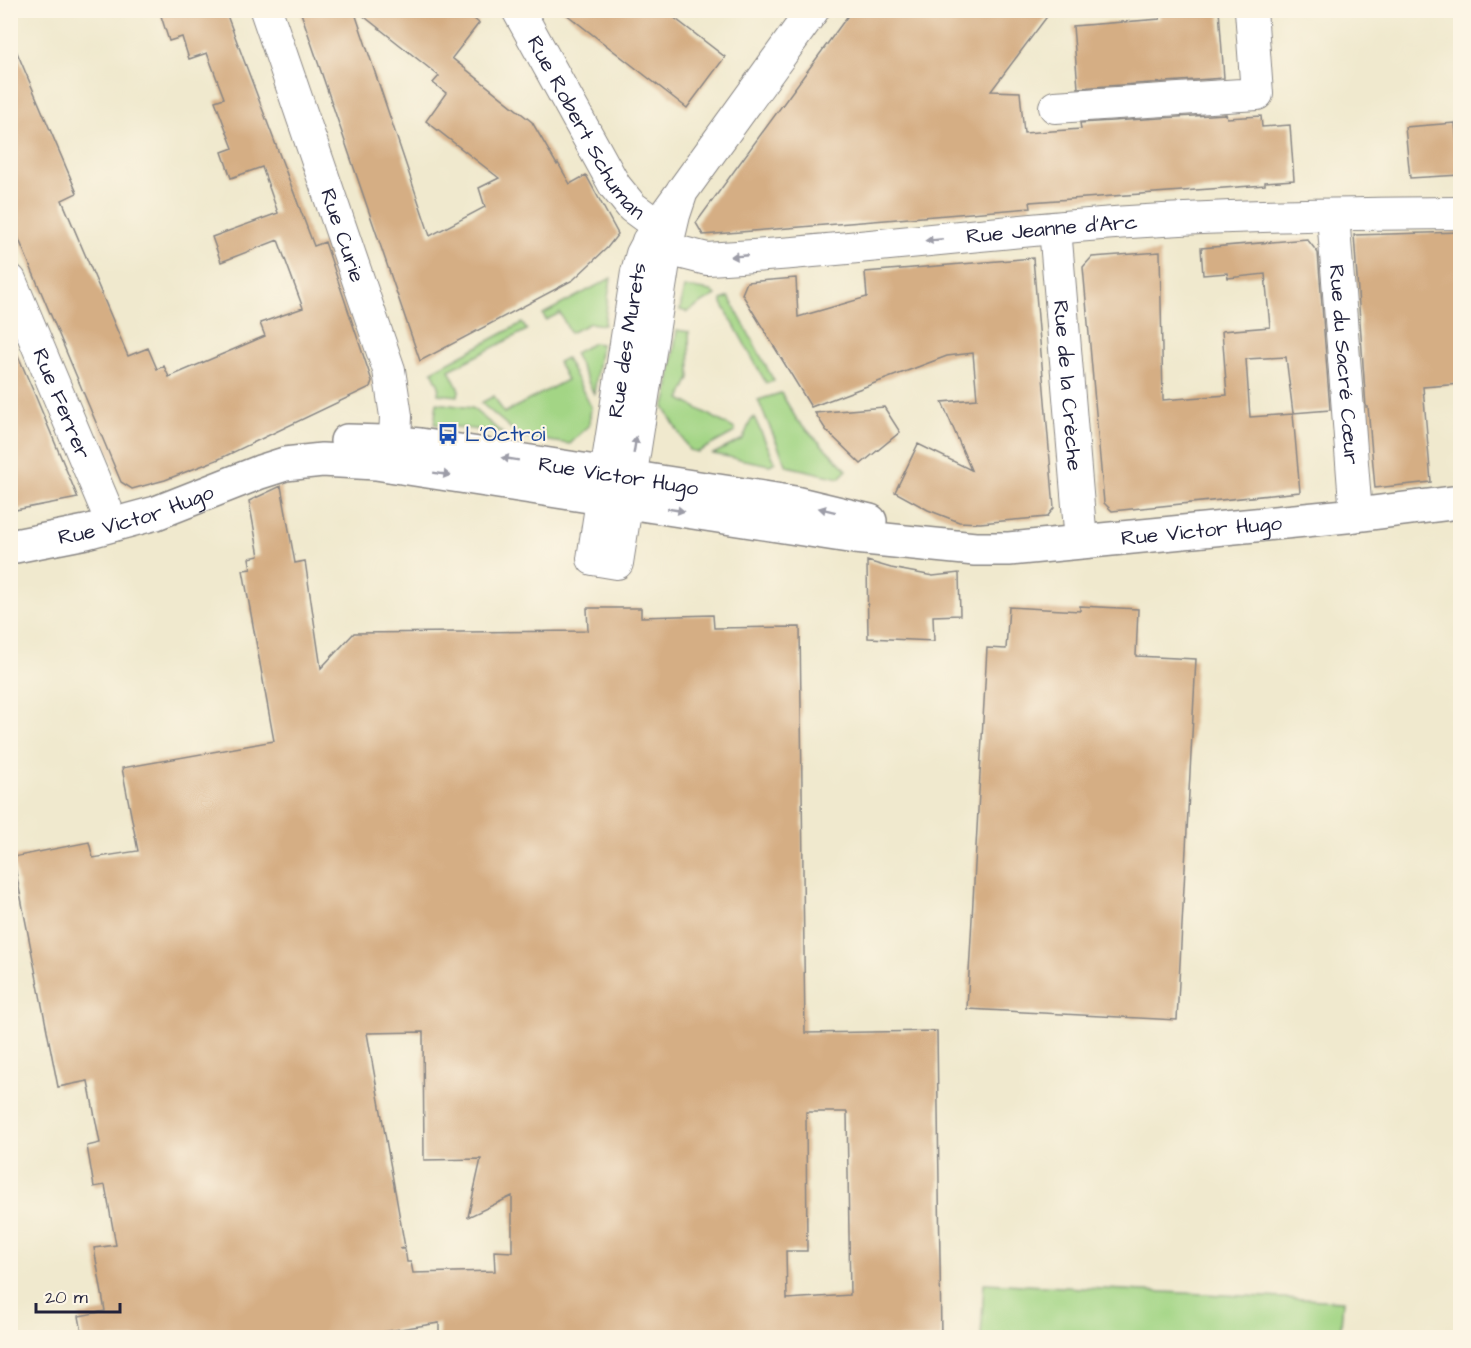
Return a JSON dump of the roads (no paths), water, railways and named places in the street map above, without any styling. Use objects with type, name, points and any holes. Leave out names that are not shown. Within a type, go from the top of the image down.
[{"type":"main road","name":"Rue Victor Hugo","points":[[10,547],[113,525],[188,502],[285,464],[322,460],[356,461],[395,454],[616,488],[862,538],[965,548],[996,549],[1081,542],[1356,515],[1461,502]]},
{"type":"street","name":"Rue Curie","points":[[266,10],[386,360],[395,399],[395,454]]},
{"type":"street","name":"Rue Robert Schuman","points":[[518,10],[615,186],[660,237]]},
{"type":"street","name":"Rue des Murets","points":[[616,488],[660,237],[682,191],[813,10]]},
{"type":"street","points":[[1055,107],[1257,94],[1251,10]]},
{"type":"street","name":"Rue Jeanne d'Arc","points":[[660,237],[701,258],[715,258],[1054,228],[1229,216],[1461,213]]},
{"type":"street","name":"Rue du Sacré Cœur","points":[[1333,214],[1356,515]]},
{"type":"street","name":"Rue de la Crèche","points":[[1054,228],[1081,542]]},
{"type":"street","name":"Rue Ferrer","points":[[10,280],[113,525]]},
{"type":"place","name":"L'Octroi","points":[[448,434]]}]
